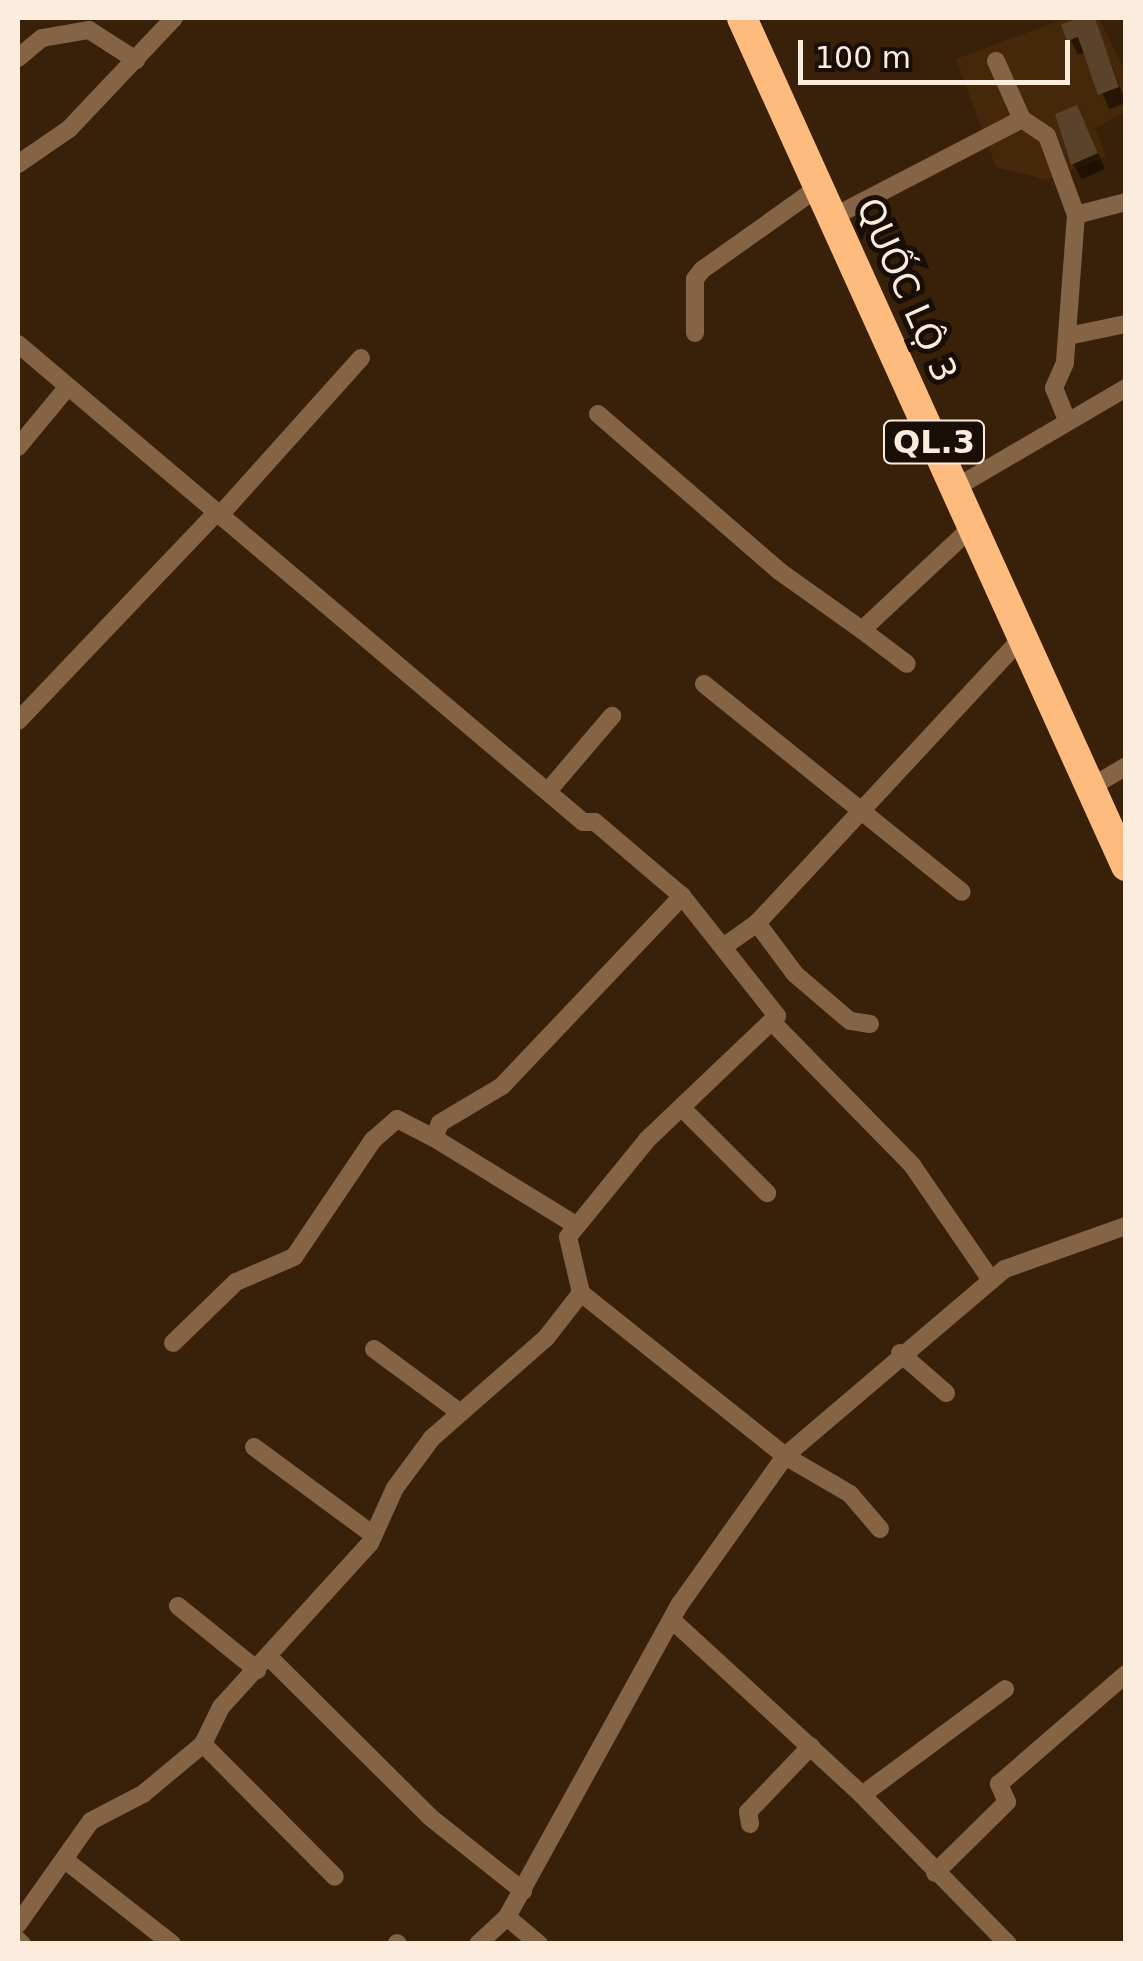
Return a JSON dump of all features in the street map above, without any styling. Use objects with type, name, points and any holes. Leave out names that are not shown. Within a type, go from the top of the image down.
[{"type":"highway","name":"QUỐC LỘ 3","points":[[742,18],[1126,866]]},
{"type":"street","points":[[18,164],[69,129],[174,18]]},
{"type":"street","points":[[18,58],[42,38],[89,30],[136,60]]},
{"type":"street","points":[[996,61],[1022,119],[1046,136],[1076,216],[1068,336],[1054,388],[1067,421]]},
{"type":"street","points":[[833,217],[1022,119]]},
{"type":"street","points":[[695,333],[695,280],[702,270],[820,187]]},
{"type":"street","points":[[1076,216],[1126,202]]},
{"type":"street","points":[[1068,336],[1126,324]]},
{"type":"street","points":[[18,344],[66,389],[583,822],[596,822],[682,896],[778,1016],[775,1025],[683,1109],[574,1224],[568,1237],[581,1293],[784,1456],[850,1494],[880,1529]]},
{"type":"street","points":[[18,721],[360,358]]},
{"type":"street","points":[[955,488],[1126,388]]},
{"type":"street","points":[[18,447],[66,389]]},
{"type":"street","points":[[598,414],[778,571],[908,664]]},
{"type":"street","points":[[862,630],[970,528]]},
{"type":"street","points":[[723,947],[757,923],[1024,636]]},
{"type":"street","points":[[704,684],[962,892]]},
{"type":"street","points":[[548,791],[612,716]]},
{"type":"street","points":[[1093,786],[1126,766]]},
{"type":"street","points":[[434,1138],[440,1123],[502,1086],[682,896]]},
{"type":"street","points":[[757,923],[795,974],[850,1021],[870,1024]]},
{"type":"street","points":[[775,1025],[912,1165],[991,1280]]},
{"type":"street","points":[[683,1109],[766,1193]]},
{"type":"street","points":[[174,1344],[236,1282],[294,1257],[373,1140],[397,1118],[574,1224]]},
{"type":"street","points":[[478,1944],[507,1918],[672,1620],[784,1456],[900,1353],[1005,1269],[1126,1226]]},
{"type":"street","points":[[18,1924],[91,1821],[142,1794],[203,1744],[221,1707],[263,1664],[372,1534],[404,1476],[459,1412],[546,1338],[581,1293]]},
{"type":"street","points":[[374,1349],[459,1412]]},
{"type":"street","points":[[900,1353],[946,1393]]},
{"type":"street","points":[[254,1447],[372,1534]]},
{"type":"street","points":[[178,1606],[263,1664],[430,1817],[523,1891]]},
{"type":"street","points":[[672,1620],[862,1795],[934,1873],[1008,1944]]},
{"type":"street","points":[[934,1873],[1007,1802],[999,1784],[1126,1674]]},
{"type":"street","points":[[862,1795],[1004,1689]]},
{"type":"street","points":[[203,1744],[334,1877]]},
{"type":"street","points":[[750,1824],[748,1812],[811,1746]]},
{"type":"street","points":[[65,1860],[172,1944]]},
{"type":"street","points":[[507,1918],[539,1944]]},
{"type":"shaded area","points":[[1067,18],[1099,18],[1126,74],[1125,112],[1095,128],[1106,156],[1047,180],[996,167],[956,59]]},
{"type":"building","points":[[1095,18],[1119,87],[1098,95],[1078,37],[1067,41],[1061,24]]},
{"type":"building","points":[[1077,105],[1098,153],[1071,165],[1055,114]]}]
